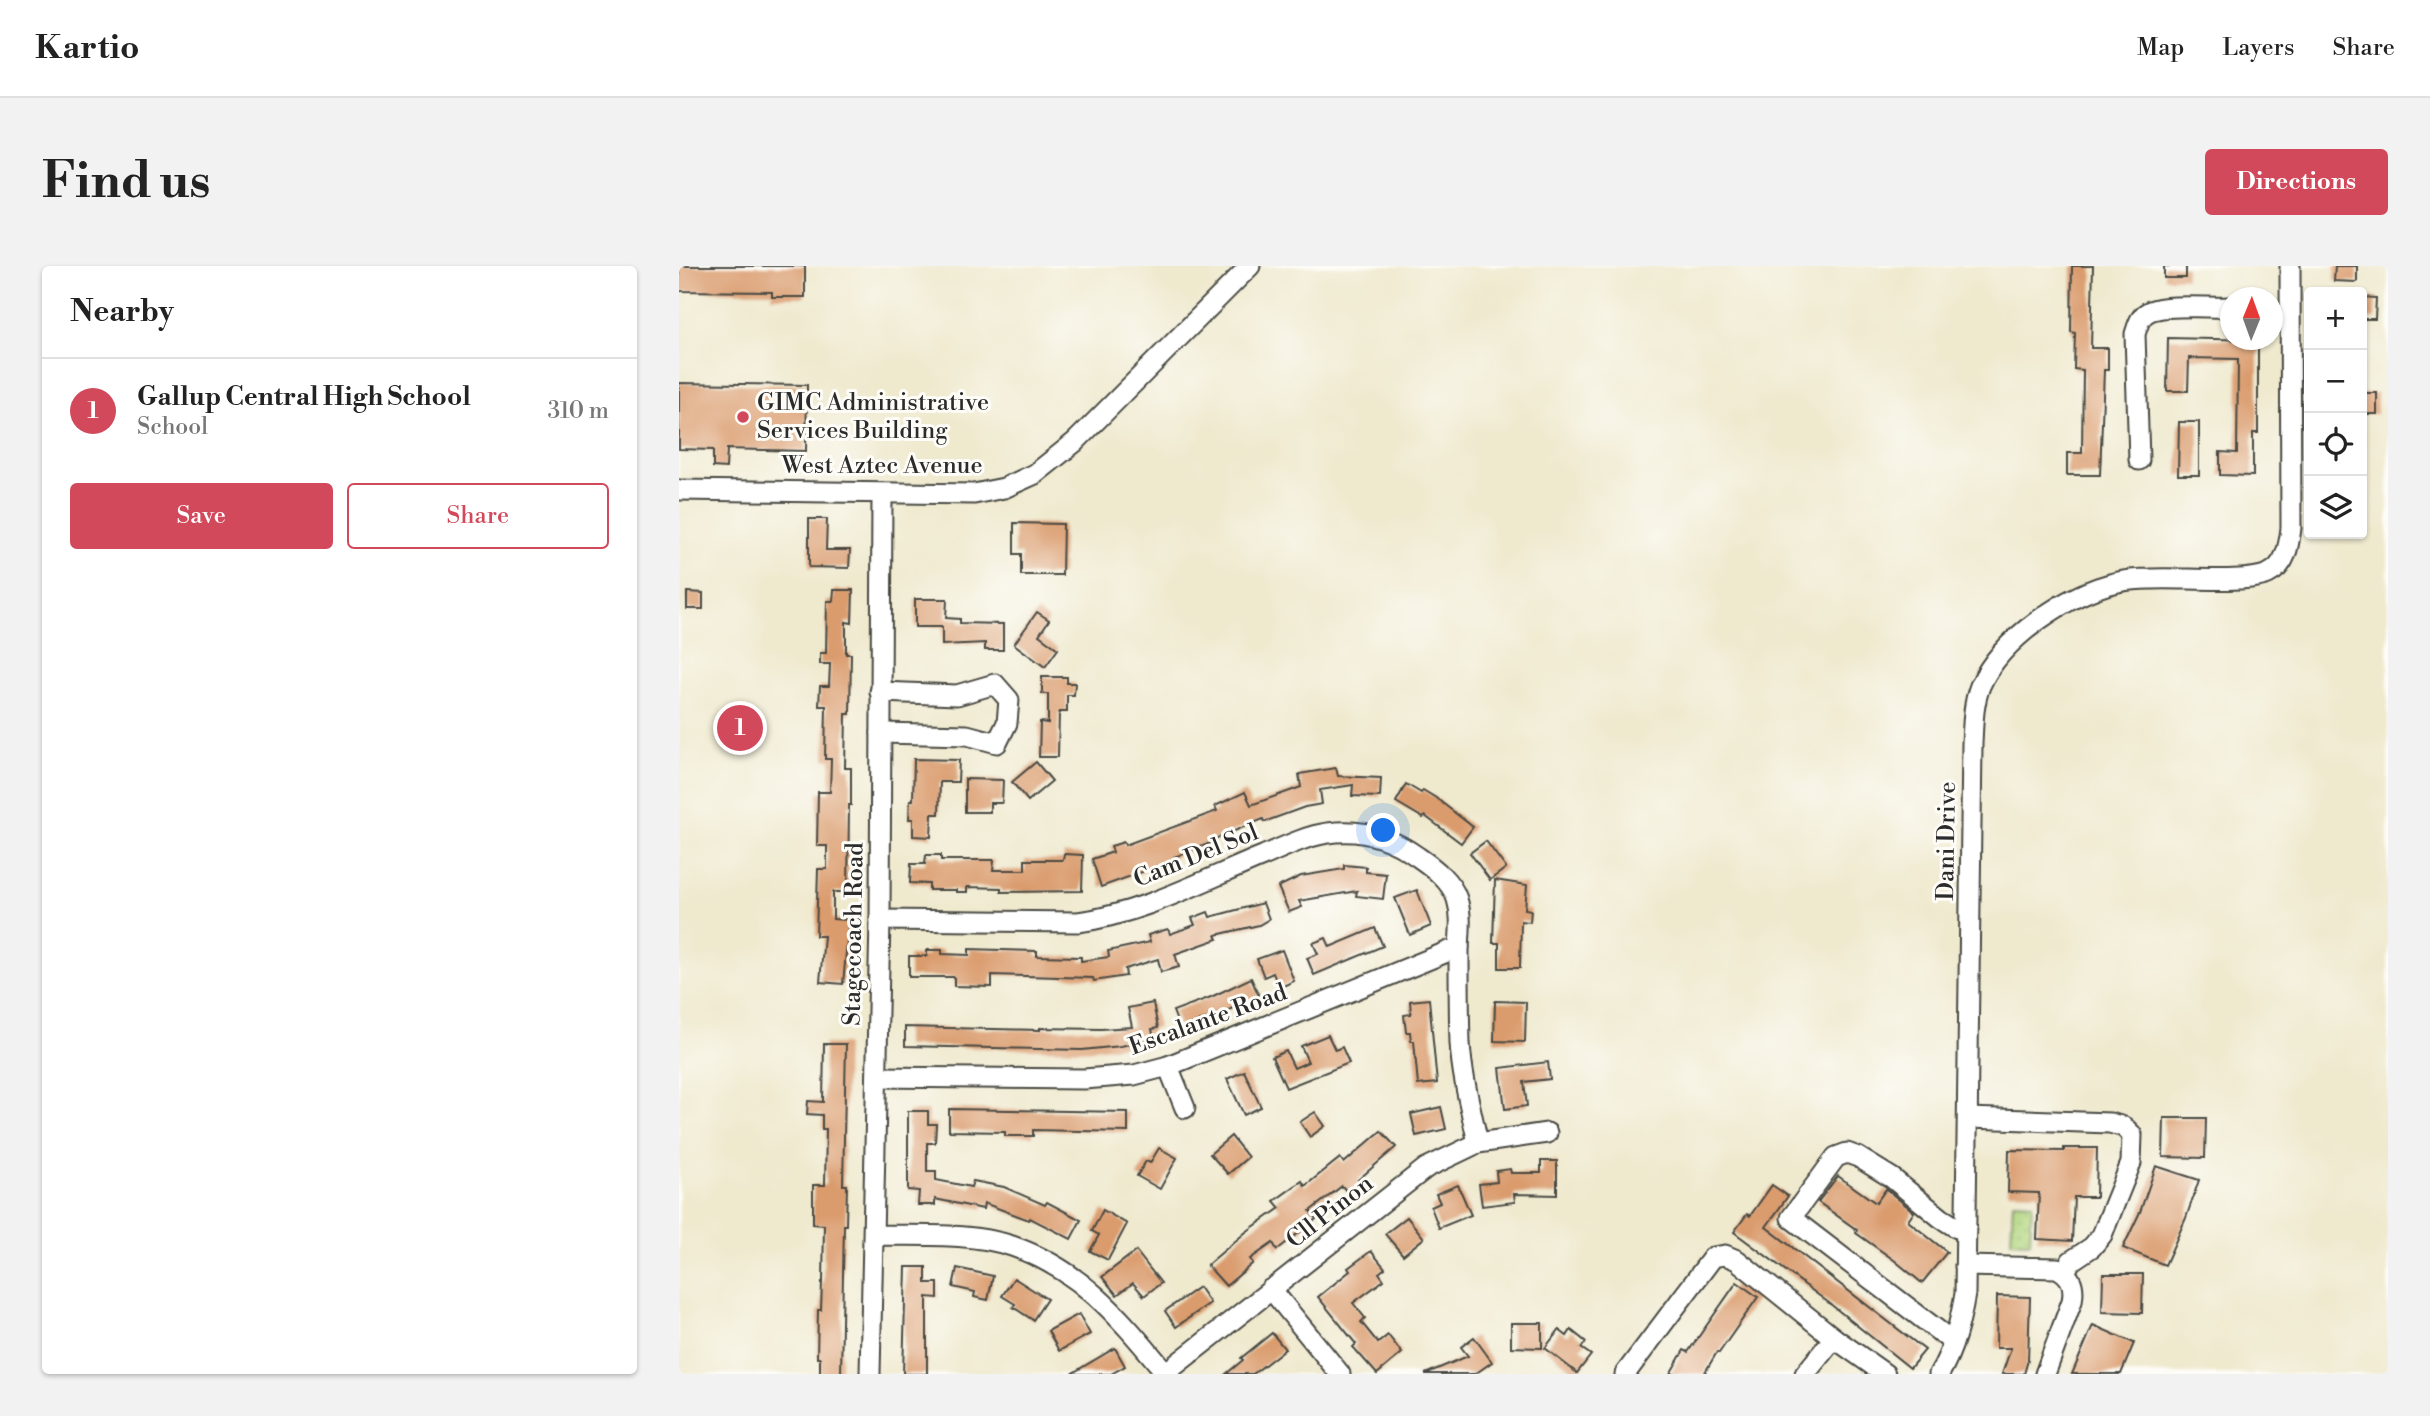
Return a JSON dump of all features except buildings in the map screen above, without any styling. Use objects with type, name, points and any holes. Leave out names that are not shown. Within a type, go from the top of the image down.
[{"type":"street","name":"West Aztec Avenue","points":[[679,490],[974,494],[1004,488],[1035,474],[1075,442],[1250,266]]},
{"type":"street","name":"Dani Drive","points":[[2283,297],[2290,266]]},
{"type":"street","points":[[2139,460],[2135,334],[2139,321],[2148,312],[2164,309],[2220,307]]},
{"type":"street","name":"Dani Drive","points":[[1938,1374],[1946,1362],[1953,1342],[1965,1294],[1972,744],[1973,714],[1980,686],[1994,662],[2019,634],[2063,605],[2093,590],[2118,582],[2152,579],[2251,577],[2270,573],[2283,561],[2289,547],[2291,528],[2283,343]]},
{"type":"street","name":"Stagecoach Road","points":[[870,1374],[880,920],[882,494]]},
{"type":"street","points":[[880,692],[957,695],[995,684],[1009,700],[1007,723],[996,743],[967,735],[881,733]]},
{"type":"street","name":"Cam Del Sol","points":[[880,920],[1078,922],[1105,919],[1297,842],[1327,833],[1356,831],[1385,838],[1404,846],[1432,867],[1448,883],[1457,900],[1461,922],[1461,1047],[1467,1093],[1478,1143]]},
{"type":"street","name":"Escalante Road","points":[[877,1077],[1084,1079],[1134,1075],[1168,1066],[1459,947]]},
{"type":"street","points":[[1168,1066],[1185,1108]]},
{"type":"street","points":[[1968,1118],[2111,1123],[2124,1127],[2132,1135],[2131,1163],[2102,1236],[2092,1247],[2071,1261],[2065,1272]]},
{"type":"street","name":"Cll Pinon","points":[[1165,1373],[1426,1168],[1478,1143],[1547,1133]]},
{"type":"street","points":[[1953,1342],[1791,1218],[1836,1157],[1847,1153],[1892,1178],[1957,1228],[1966,1227]]},
{"type":"street","points":[[874,1235],[962,1237],[1010,1246],[1056,1266],[1088,1287],[1118,1315],[1165,1373]]},
{"type":"street","points":[[1625,1374],[1713,1257],[1725,1255],[1737,1259],[1834,1338],[1885,1374]]},
{"type":"street","points":[[1965,1266],[2057,1268],[2065,1272],[2072,1281],[2072,1301],[2045,1374]]},
{"type":"street","points":[[1271,1289],[1340,1374]]},
{"type":"street","points":[[1805,1374],[1834,1338]]},
{"type":"green space","points":[[2013,1202],[2032,1203],[2030,1242],[2011,1241]]},
{"type":"place","name":"GIMC Administrative Services Building","points":[[743,417]]},
{"type":"place","name":"Gallup Central High School","points":[[740,728]]}]
